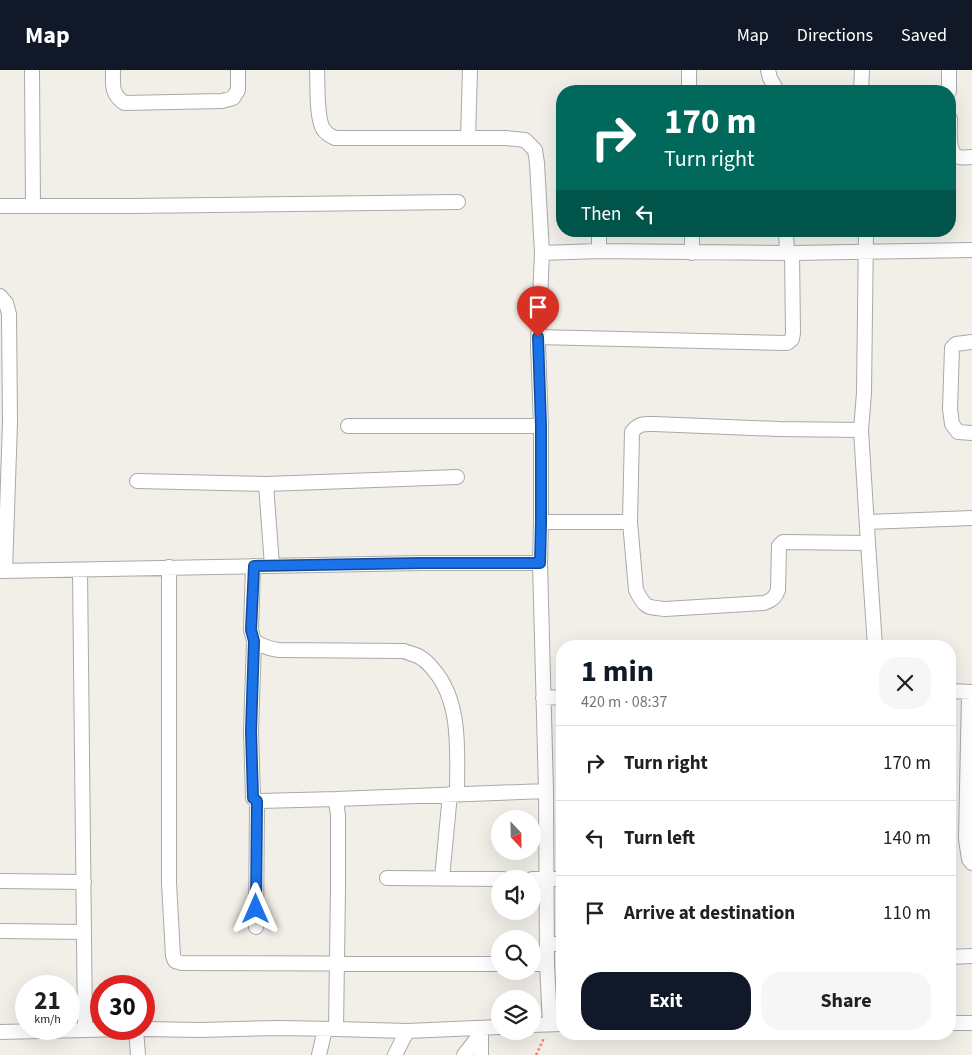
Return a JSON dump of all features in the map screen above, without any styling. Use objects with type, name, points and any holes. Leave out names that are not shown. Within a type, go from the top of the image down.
[{"type":"street","points":[[32,70],[33,206]]},
{"type":"street","points":[[113,70],[113,86],[116,97],[124,103],[222,101],[233,98],[238,90],[238,70]]},
{"type":"street","points":[[317,70],[320,122],[324,130],[335,138],[506,138],[525,140],[535,150],[542,253],[538,337],[541,426],[540,563],[546,791],[540,870]]},
{"type":"street","points":[[468,138],[470,70]]},
{"type":"street","points":[[689,70],[689,85]]},
{"type":"street","points":[[768,70],[774,85]]},
{"type":"street","points":[[861,85],[862,70]]},
{"type":"street","points":[[949,70],[949,85]]},
{"type":"street","points":[[956,155],[972,157]]},
{"type":"street","points":[[0,206],[458,202]]},
{"type":"street","points":[[599,237],[599,251]]},
{"type":"street","points":[[692,237],[692,253]]},
{"type":"street","points":[[538,337],[787,343],[792,339],[793,333],[790,254],[787,237]]},
{"type":"street","points":[[866,237],[864,393],[861,430],[875,640]]},
{"type":"street","points":[[542,253],[599,251],[790,254],[972,250]]},
{"type":"street","points":[[0,296],[6,304],[9,314],[2,571],[421,563],[540,563]]},
{"type":"street","points":[[972,342],[956,344],[952,348],[950,409],[952,424],[958,432],[972,433]]},
{"type":"street","points":[[861,430],[654,424],[642,424],[636,427],[632,432],[630,522],[636,590],[645,605],[652,608],[665,609],[764,603],[773,599],[778,590],[778,546],[783,542],[868,543]]},
{"type":"street","points":[[348,426],[541,426]]},
{"type":"street","points":[[137,481],[266,484],[457,477]]},
{"type":"street","points":[[266,484],[272,566]]},
{"type":"street","points":[[867,522],[972,518]]},
{"type":"street","points":[[541,522],[630,522]]},
{"type":"street","points":[[254,566],[251,630],[254,641],[251,731],[253,798],[257,801],[256,927]]},
{"type":"street","points":[[169,567],[169,883],[174,959],[178,963],[491,964]]},
{"type":"street","points":[[80,570],[85,1029]]},
{"type":"street","points":[[254,641],[269,649],[279,650],[404,651],[419,656],[439,676],[452,706],[456,724],[454,794],[442,878]]},
{"type":"street","points":[[956,691],[970,692],[966,839],[969,859],[972,863]]},
{"type":"street","points":[[543,698],[556,697]]},
{"type":"street","points":[[257,801],[546,791]]},
{"type":"street","points":[[319,1055],[331,1028],[336,964],[338,816],[336,799]]},
{"type":"street","points":[[387,878],[491,879]]},
{"type":"street","points":[[541,879],[556,879]]},
{"type":"street","points":[[0,881],[84,882]]},
{"type":"street","points":[[541,898],[546,944],[541,961]]},
{"type":"street","points":[[0,931],[84,932]]},
{"type":"street","points":[[546,944],[556,944]]},
{"type":"street","points":[[956,957],[972,956]]},
{"type":"street","points":[[541,968],[556,1024],[541,1025]]},
{"type":"street","points":[[956,1023],[972,1023]]},
{"type":"street","points":[[155,1029],[331,1028],[481,1032],[491,1029]]},
{"type":"street","points":[[0,1032],[90,1029]]},
{"type":"street","points":[[395,1055],[407,1031]]},
{"type":"street","points":[[464,1055],[481,1032]]},
{"type":"street","points":[[481,1032],[481,1055]]},
{"type":"street","points":[[137,1040],[138,1055]]},
{"type":"path","points":[[536,1055],[556,1024]]},
{"type":"route","points":[[256,909],[257,801],[253,798],[251,731],[254,641],[251,630],[254,566],[540,563],[541,426],[538,337]]}]
